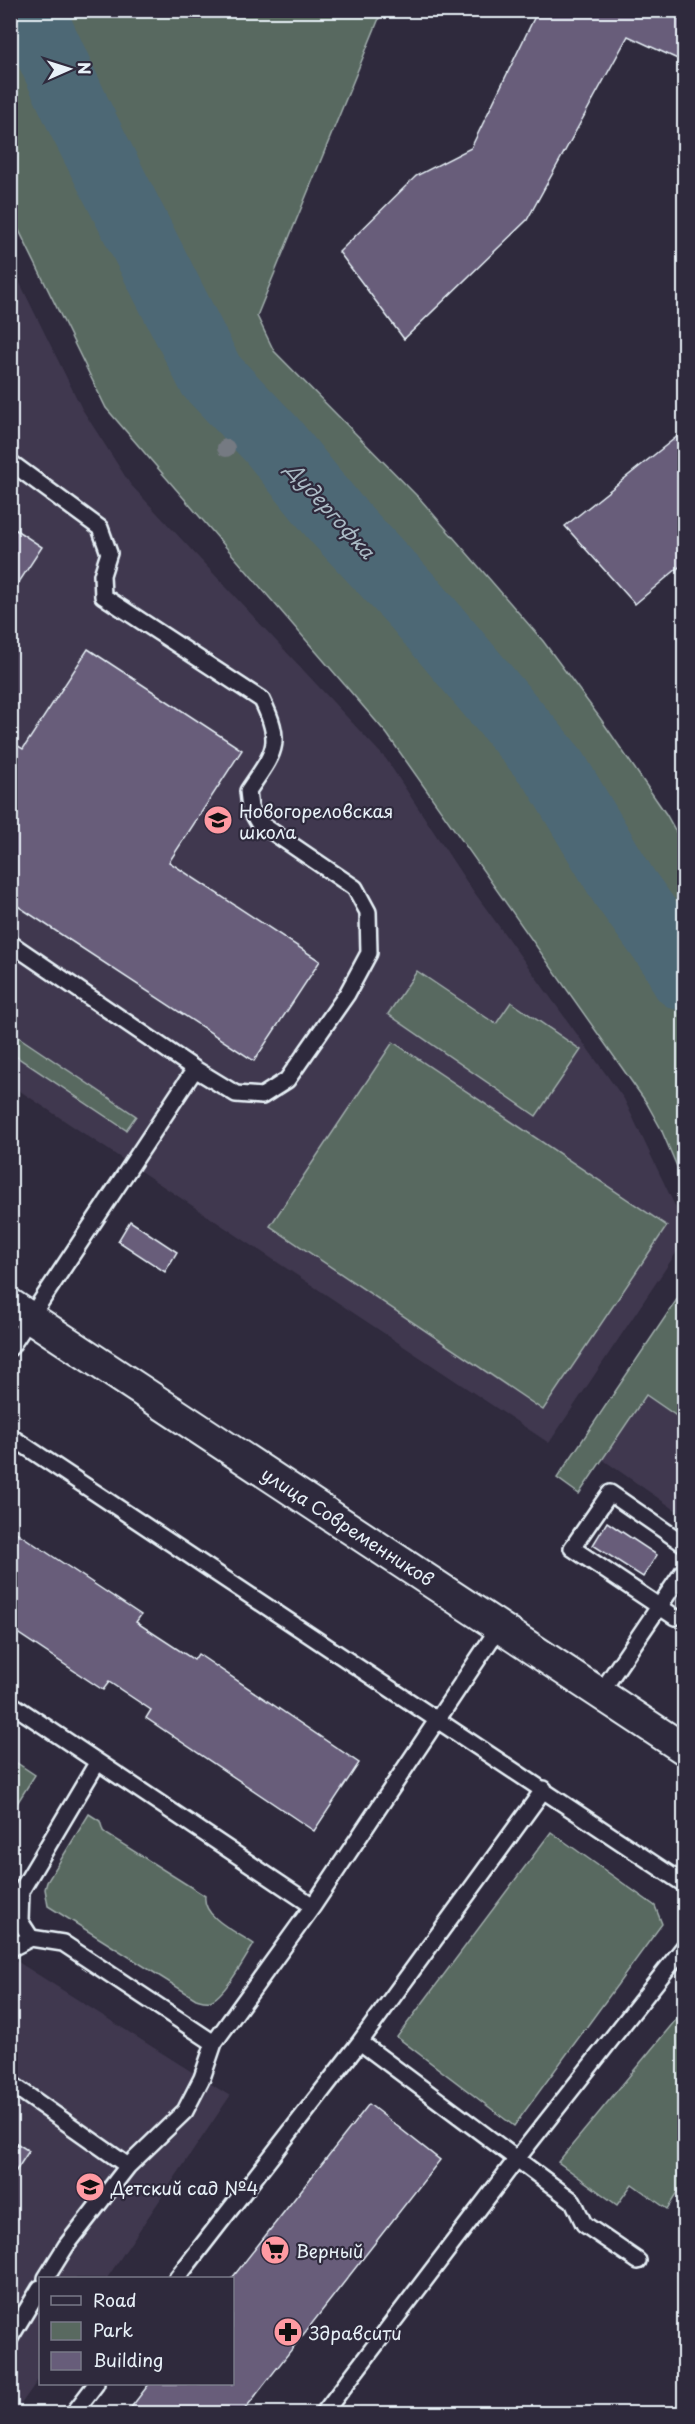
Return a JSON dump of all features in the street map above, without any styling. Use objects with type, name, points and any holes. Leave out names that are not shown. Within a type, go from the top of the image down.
[{"type":"street","name":"улица Современников","points":[[21,1310],[684,1749]]},
{"type":"lane","points":[[10,462],[100,528],[109,553],[102,574],[103,596],[262,700],[274,724],[275,743],[267,762],[248,791],[250,808],[258,822],[355,888],[368,912],[369,953],[348,993],[287,1080],[262,1096],[236,1094],[195,1069],[10,943]]},
{"type":"lane","points":[[10,1348],[21,1310],[195,1069]]},
{"type":"lane","points":[[10,1436],[438,1718],[684,1884]]},
{"type":"lane","points":[[675,1617],[572,1548],[610,1493],[684,1544]]},
{"type":"lane","points":[[600,1692],[684,1569]]},
{"type":"lane","points":[[47,2277],[66,2246],[128,2166],[184,2111],[202,2078],[214,2043],[313,1906],[500,1626]]},
{"type":"lane","points":[[10,1703],[313,1906]]},
{"type":"lane","points":[[31,1938],[20,1921],[21,1892],[97,1762]]},
{"type":"lane","points":[[178,2277],[360,2042],[544,1789]]},
{"type":"lane","points":[[10,1949],[31,1938],[63,1943],[214,2043]]},
{"type":"lane","points":[[323,2414],[516,2160],[684,1947]]},
{"type":"lane","points":[[360,2042],[516,2160],[573,2200],[584,2224],[638,2261]]},
{"type":"lane","points":[[10,2083],[128,2166]]},
{"type":"lane","points":[[10,2338],[39,2290]]},
{"type":"lane","points":[[73,2414],[95,2385]]},
{"type":"shaded area","name":"Новогореловская школа","points":[[10,263],[82,409],[130,484],[386,759],[466,881],[624,1099],[684,1225],[684,1241],[549,1443],[11,1085]]},
{"type":"shaded area","points":[[647,1394],[684,1421],[684,1516],[602,1459]]},
{"type":"shaded area","name":"Детский сад №4","points":[[10,1957],[230,2096],[108,2277],[39,2277],[39,2378],[14,2414],[10,2413]]},
{"type":"green space","points":[[11,10],[23,11],[185,351],[224,406],[540,770],[684,1004],[684,1183],[661,1129],[646,1102],[387,734],[106,408],[11,214]]},
{"type":"green space","points":[[46,11],[382,11],[257,316],[274,351],[421,500],[543,641],[600,718],[666,814],[684,846],[684,959],[539,725],[483,643],[418,578],[254,403],[198,323],[122,172]]},
{"type":"green space","points":[[417,971],[496,1024],[511,1002],[581,1050],[536,1116],[388,1014]]},
{"type":"green space","points":[[11,1032],[136,1116],[126,1130],[11,1053]]},
{"type":"green space","points":[[393,1042],[667,1226],[543,1410],[270,1226]]},
{"type":"green space","points":[[684,1289],[684,1421],[646,1395],[579,1494],[557,1478]]},
{"type":"green space","points":[[11,1759],[35,1775],[11,1813]]},
{"type":"green space","points":[[89,1814],[100,1821],[103,1831],[108,1835],[205,1896],[209,1911],[215,1918],[254,1944],[234,1976],[216,1998],[210,2001],[196,1999],[48,1906],[45,1889],[47,1882]]},
{"type":"green space","points":[[551,1832],[655,1906],[662,1924],[514,2126],[397,2037]]},
{"type":"green space","points":[[684,2010],[684,2182],[667,2209],[632,2184],[617,2205],[558,2162]]},
{"type":"building","points":[[538,10],[684,10],[684,62],[628,36],[527,220],[404,339],[339,252],[416,176],[471,148]]},
{"type":"building","points":[[684,431],[684,563],[635,604],[565,526]]},
{"type":"building","points":[[10,526],[42,547],[10,596]]},
{"type":"building","points":[[88,649],[242,750],[169,862],[320,961],[254,1061],[10,901],[10,741],[23,749]]},
{"type":"building","points":[[130,1221],[177,1252],[165,1272],[118,1241]]},
{"type":"building","points":[[607,1522],[657,1555],[643,1577],[593,1545]]},
{"type":"building","points":[[10,1528],[141,1615],[136,1622],[194,1660],[198,1654],[359,1763],[314,1831],[146,1718],[151,1710],[109,1682],[103,1690],[10,1628]]},
{"type":"building","points":[[369,2104],[440,2160],[241,2414],[126,2414],[148,2385],[234,2385],[233,2277]]},
{"type":"building","points":[[10,2139],[29,2151],[10,2180]]},
{"type":"waterway","name":"Дудергофка","points":[[30,10],[80,118],[211,376],[271,439],[335,518],[415,604],[555,771],[624,887],[675,958],[684,977]]},
{"type":"place","name":"Новогореловская школа","points":[[218,820]]},
{"type":"place","name":"Детский сад №4","points":[[90,2187]]},
{"type":"place","name":"Верный","points":[[275,2250]]},
{"type":"place","name":"Здравсити","points":[[288,2332]]}]
